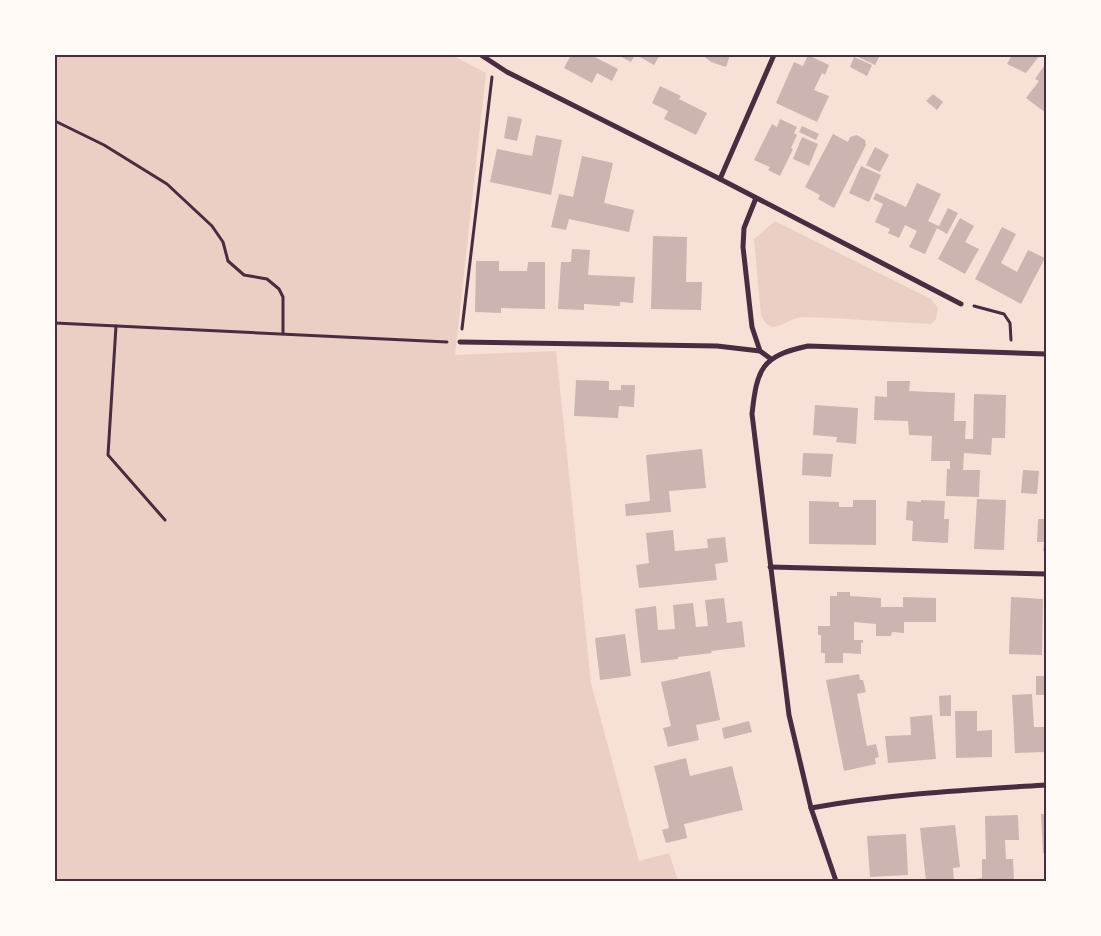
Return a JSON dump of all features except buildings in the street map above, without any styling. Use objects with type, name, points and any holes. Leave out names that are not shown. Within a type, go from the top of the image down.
[{"type":"street","points":[[480,55],[494,62],[507,72],[720,179],[961,304]]},
{"type":"street","points":[[493,55],[494,62]]},
{"type":"street","points":[[720,179],[774,55]]},
{"type":"street","points":[[756,198],[744,228],[743,248],[752,327],[760,352]]},
{"type":"street","points":[[460,342],[717,346],[760,352],[770,359]]},
{"type":"street","points":[[836,881],[811,808],[789,715],[752,414],[758,375],[770,359],[787,350],[808,346],[1046,354]]},
{"type":"street","points":[[770,567],[1046,574]]},
{"type":"street","points":[[811,808],[845,801],[954,790],[1046,785]]},
{"type":"path","points":[[55,323],[460,342],[494,62]]},
{"type":"path","points":[[55,121],[104,145],[167,184],[212,226],[223,242],[228,261],[244,274],[267,279],[279,289],[283,297],[283,333]]},
{"type":"path","points":[[961,304],[987,308],[1004,314],[1010,323],[1012,353]]},
{"type":"path","points":[[116,326],[108,456],[165,520]]},
{"type":"shaded area","points":[[55,55],[452,55],[486,73],[455,355],[556,351],[591,683],[639,861],[669,853],[678,881],[55,881]]},
{"type":"shaded area","points":[[775,221],[931,299],[938,308],[936,319],[931,324],[804,317],[775,327],[770,326],[761,315],[754,239]]}]
